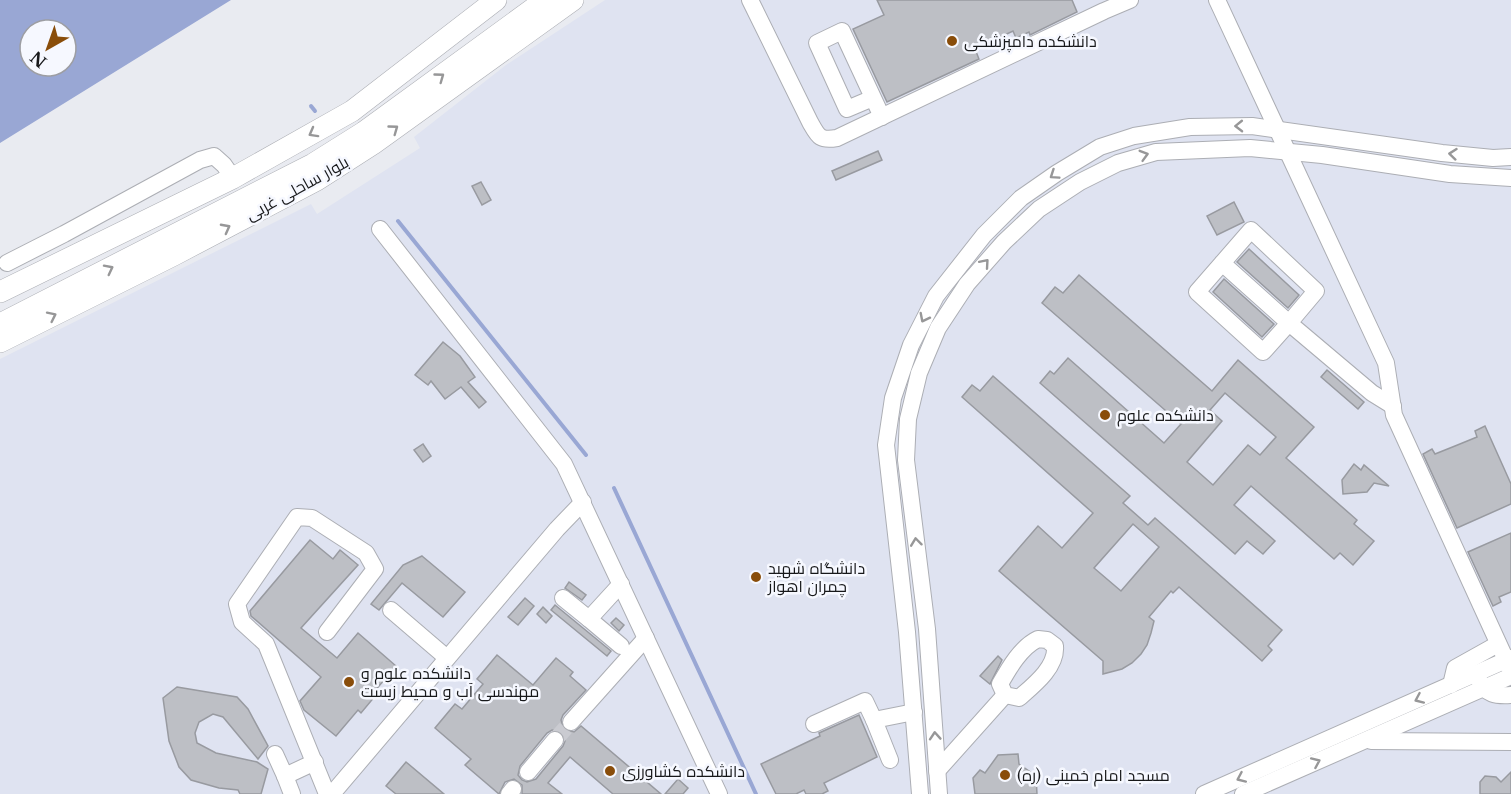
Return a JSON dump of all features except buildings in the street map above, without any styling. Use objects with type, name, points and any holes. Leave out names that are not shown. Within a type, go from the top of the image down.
[{"type":"main road","points":[[0,292],[233,178],[352,111],[496,0]]},
{"type":"main road","name":"بلوار ساحلی غربی","points":[[0,324],[313,164],[364,132],[545,0]]},
{"type":"main road","name":"بلوار ساحلی غربی","points":[[0,342],[317,180],[373,144],[573,0]]},
{"type":"lane","points":[[750,0],[819,136],[826,140],[837,138],[882,117],[1101,5],[1130,0]]},
{"type":"lane","points":[[1218,0],[1386,363],[1394,415],[1510,667],[1364,741],[1245,793]]},
{"type":"lane","points":[[873,98],[882,117]]},
{"type":"lane","points":[[920,794],[907,632],[886,445],[893,398],[910,345],[936,296],[984,235],[1021,198],[1100,147],[1134,136],[1190,127],[1252,126],[1442,153],[1493,158],[1511,157]]},
{"type":"lane","points":[[939,794],[927,629],[906,460],[908,419],[919,374],[938,328],[967,284],[1004,242],[1039,210],[1080,182],[1118,163],[1156,152],[1250,148],[1322,154],[1450,174],[1511,178]]},
{"type":"lane","points":[[7,263],[200,160],[214,156],[233,178]]},
{"type":"lane","points":[[84,223],[95,244]]},
{"type":"lane","points":[[380,229],[564,464],[719,794]]},
{"type":"lane","points":[[1251,230],[1316,291],[1289,322],[1263,352],[1197,292],[1251,230]]},
{"type":"lane","points":[[1222,263],[1372,393],[1393,406]]},
{"type":"lane","points":[[327,632],[375,569],[366,553],[312,518],[297,517],[237,604],[242,622],[266,644],[330,794],[557,529],[583,502]]},
{"type":"lane","points":[[589,619],[621,584]]},
{"type":"lane","points":[[562,598],[621,646]]},
{"type":"lane","points":[[391,610],[447,658]]},
{"type":"lane","points":[[907,632],[927,629]]},
{"type":"lane","points":[[571,722],[646,638]]},
{"type":"lane","points":[[1451,685],[1455,668],[1498,644]]},
{"type":"lane","points":[[910,663],[929,662]]},
{"type":"lane","points":[[1204,794],[1451,685],[1480,681]]},
{"type":"lane","points":[[1480,681],[1496,696],[1511,695]]},
{"type":"lane","points":[[937,771],[1005,695]]},
{"type":"lane","points":[[814,724],[865,700],[890,760]]},
{"type":"lane","points":[[874,720],[914,712]]},
{"type":"lane","points":[[528,772],[555,740]]},
{"type":"lane","points":[[1364,741],[1511,742]]},
{"type":"lane","points":[[275,754],[292,794]]},
{"type":"lane","points":[[285,776],[315,762]]},
{"type":"shaded area","name":"دانشگاه شهید چمران اهواز","points":[[605,0],[1511,0],[1511,794],[0,794],[0,359],[311,204],[317,214],[420,148],[414,137],[506,65]]},
{"type":"water","points":[[0,0],[231,0],[0,143]]},
{"type":"waterway","points":[[311,106],[315,111]]},
{"type":"waterway","points":[[398,221],[586,455]]},
{"type":"waterway","points":[[614,488],[756,794]]},
{"type":"tunnel","points":[[555,740],[571,722]]},
{"type":"place","name":"دانشکده دامپزشکی","points":[[952,41]]},
{"type":"place","name":"دانشکده علوم","points":[[1105,415]]},
{"type":"place","name":"دانشگاه شهید چمران اهواز","points":[[756,577]]},
{"type":"place","name":"دانشکده علوم و مهندسی آب و محیط زیست","points":[[349,682]]},
{"type":"place","name":"دانشکده کشاورزی","points":[[610,771]]},
{"type":"place","name":"مسجد امام خمینی (ره)","points":[[1005,775]]}]
